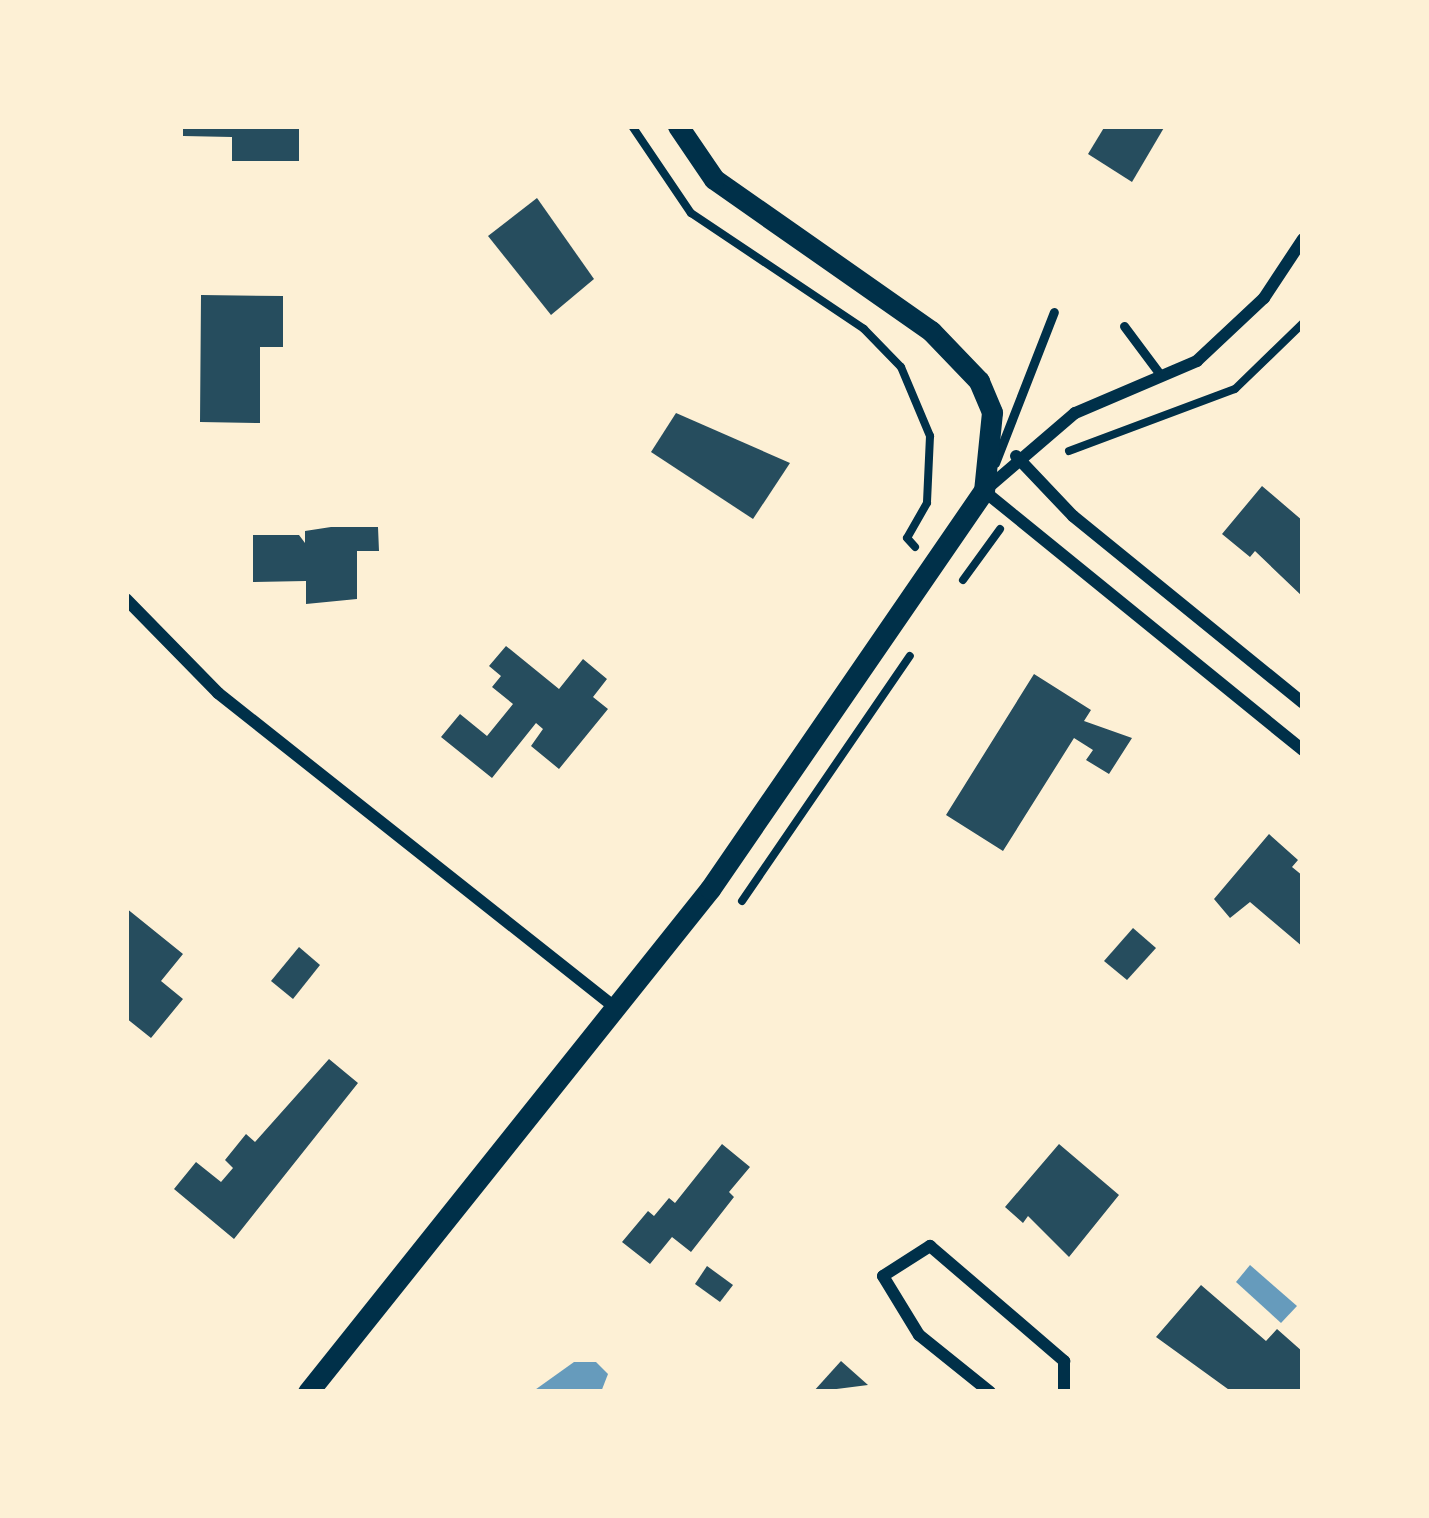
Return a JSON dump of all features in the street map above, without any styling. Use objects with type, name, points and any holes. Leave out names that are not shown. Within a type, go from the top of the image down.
[{"type":"street","points":[[678,126],[714,179],[931,331],[979,381],[992,412],[984,491]]},
{"type":"street","points":[[308,1392],[618,1010],[757,826],[984,491],[1016,457],[1075,413],[1159,373],[1197,361],[1247,314],[1303,239]]},
{"type":"street","points":[[1016,457],[1073,516],[1303,703]]},
{"type":"street","points":[[984,491],[1303,749]]},
{"type":"street","points":[[126,599],[218,693],[618,1010]]},
{"type":"street","points":[[990,1392],[919,1335],[883,1276],[930,1246],[1064,1361],[1064,1392]]},
{"type":"lane","points":[[984,491],[1054,312]]},
{"type":"lane","points":[[1124,326],[1159,373]]},
{"type":"path","points":[[632,126],[691,213],[863,329],[901,367],[924,413],[932,471],[927,503],[907,538],[932,568]]},
{"type":"path","points":[[1048,467],[1067,452],[1235,389],[1303,322]]},
{"type":"water","points":[[1250,1265],[1297,1306],[1281,1323],[1236,1282]]},
{"type":"water","points":[[574,1362],[596,1362],[608,1374],[601,1392],[532,1392]]},
{"type":"building","points":[[183,126],[299,126],[299,161],[232,161],[232,137],[183,136]]},
{"type":"building","points":[[1105,126],[1165,126],[1132,182],[1088,154]]},
{"type":"building","points":[[537,198],[594,279],[551,315],[488,236]]},
{"type":"building","points":[[201,295],[283,296],[283,347],[260,347],[260,423],[200,422]]},
{"type":"building","points":[[676,413],[790,463],[753,519],[651,452]]},
{"type":"building","points":[[1262,486],[1303,521],[1303,597],[1255,551],[1250,557],[1222,534]]},
{"type":"building","points":[[378,527],[379,551],[357,551],[357,599],[306,604],[306,581],[253,582],[253,535],[299,535],[305,543],[305,531]]},
{"type":"building","points":[[506,646],[559,689],[583,659],[607,679],[593,697],[608,709],[559,769],[531,746],[543,729],[536,723],[492,778],[441,737],[460,714],[487,736],[513,704],[492,687],[501,676],[489,666]]},
{"type":"building","points":[[1034,674],[1091,710],[1084,721],[1132,738],[1109,774],[1086,760],[1093,750],[1074,738],[1003,851],[946,815]]},
{"type":"building","points":[[1269,834],[1298,860],[1292,867],[1303,876],[1303,947],[1250,902],[1230,918],[1214,899]]},
{"type":"building","points":[[126,908],[183,954],[161,981],[183,999],[151,1038],[126,1018]]},
{"type":"building","points":[[1133,928],[1156,948],[1127,980],[1104,961]]},
{"type":"building","points":[[299,947],[320,965],[293,999],[271,981]]},
{"type":"building","points":[[329,1059],[358,1083],[234,1239],[174,1189],[196,1162],[221,1182],[233,1168],[225,1160],[246,1134],[255,1142]]},
{"type":"building","points":[[722,1144],[750,1167],[729,1192],[734,1197],[691,1252],[672,1237],[650,1264],[622,1242],[648,1211],[654,1216],[669,1198],[675,1203]]},
{"type":"building","points":[[1059,1144],[1119,1195],[1069,1257],[1028,1216],[1023,1223],[1005,1207]]},
{"type":"building","points":[[707,1266],[733,1285],[720,1302],[695,1284]]},
{"type":"building","points":[[1201,1285],[1266,1341],[1277,1329],[1303,1352],[1303,1392],[1232,1392],[1156,1337]]},
{"type":"building","points":[[841,1361],[868,1385],[813,1392]]}]
